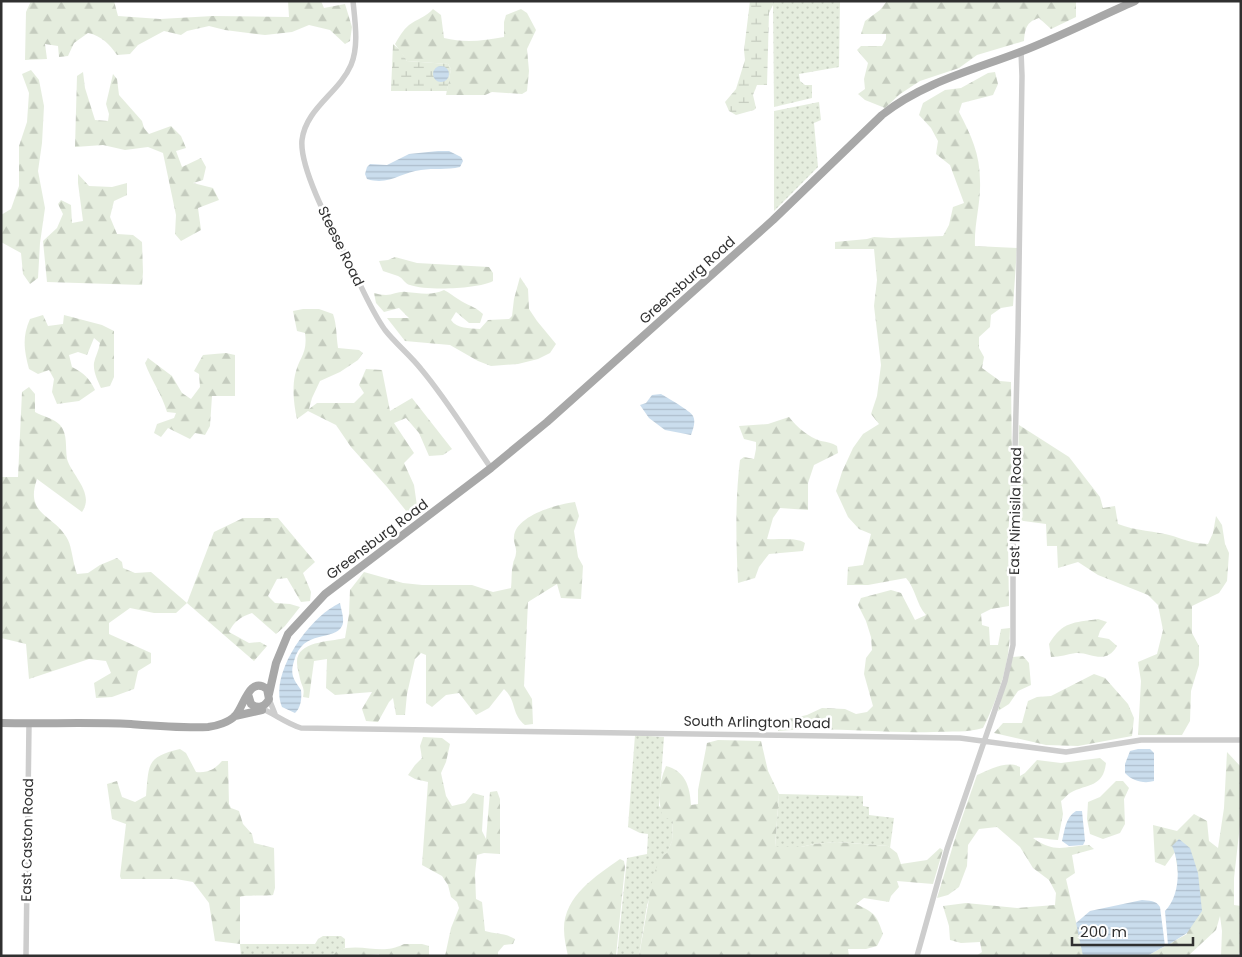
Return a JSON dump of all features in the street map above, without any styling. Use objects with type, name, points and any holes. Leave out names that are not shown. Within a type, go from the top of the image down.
[{"type":"main road","name":"Greensburg Road","points":[[269,697],[272,675],[288,634],[318,600],[548,422],[773,220],[890,108],[934,84],[1021,51],[1135,1]]},
{"type":"main road","points":[[237,713],[252,688],[260,685],[272,675]]},
{"type":"main road","points":[[1,723],[209,727],[225,722],[237,713],[265,705],[269,697],[267,689],[260,685]]},
{"type":"main road","points":[[248,694],[249,701],[257,707]]},
{"type":"main road","points":[[237,713],[266,710]]},
{"type":"street","name":"Steese Road","points":[[353,1],[355,36],[352,61],[345,75],[308,120],[303,137],[304,159],[328,219],[379,321],[394,341],[430,380],[491,468]]},
{"type":"street","name":"East Nimisila Road","points":[[917,956],[947,849],[1005,681],[1014,637],[1013,559],[1019,287],[1021,51]]},
{"type":"street","points":[[269,697],[275,714]]},
{"type":"street","name":"South Arlington Road","points":[[257,707],[301,728],[960,738],[1066,752],[1136,740],[1241,740]]},
{"type":"street","name":"East Caston Road","points":[[26,956],[29,724]]},
{"type":"green space","points":[[31,1],[114,1],[118,16],[160,19],[213,16],[289,17],[288,1],[321,1],[324,8],[345,4],[352,27],[350,41],[345,44],[330,30],[309,25],[292,32],[265,35],[209,26],[187,31],[181,35],[164,31],[138,45],[130,54],[117,55],[105,41],[88,33],[74,43],[68,56],[59,57],[58,46],[45,44],[47,59],[25,60],[26,12]]},
{"type":"green space","points":[[750,1],[773,1],[769,13],[767,85],[757,85],[753,95],[756,108],[754,110],[736,115],[729,111],[725,102],[736,89],[745,60],[744,50]]},
{"type":"green space","points":[[773,1],[840,1],[839,67],[799,74],[800,81],[805,85],[812,85],[812,98],[774,107]]},
{"type":"green space","points":[[887,1],[1076,1],[1076,17],[1051,29],[1039,18],[1031,22],[1027,27],[1024,41],[977,55],[959,68],[920,81],[900,94],[885,108],[865,100],[858,94],[865,89],[864,79],[868,63],[857,50],[861,46],[882,46],[886,39],[886,34],[861,34],[865,21],[880,10]]},
{"type":"green space","points":[[433,9],[441,15],[444,38],[466,41],[504,37],[506,15],[521,9],[527,13],[536,30],[527,49],[529,71],[527,91],[522,94],[492,92],[485,95],[446,95],[451,69],[448,64],[407,61],[395,44],[407,27]]},
{"type":"green space","points":[[393,44],[400,50],[407,61],[448,64],[451,69],[447,91],[391,91]]},
{"type":"green space","points":[[31,70],[39,80],[44,106],[38,171],[45,208],[38,278],[30,284],[23,274],[21,253],[1,242],[1,215],[11,209],[19,186],[19,146],[27,122],[29,93],[22,74]]},
{"type":"green space","points":[[83,72],[85,88],[95,120],[108,121],[109,114],[106,104],[113,74],[117,79],[119,95],[142,121],[144,128],[149,134],[171,126],[181,136],[186,148],[176,151],[182,167],[201,158],[206,167],[203,180],[193,183],[213,188],[219,200],[198,208],[201,230],[181,241],[175,234],[176,215],[163,153],[148,147],[125,150],[103,145],[75,147],[77,76]]},
{"type":"green space","points":[[995,72],[998,84],[993,95],[962,103],[959,112],[974,145],[980,171],[980,197],[975,246],[1017,248],[1013,306],[1001,308],[991,315],[990,327],[979,337],[979,348],[984,357],[982,368],[1000,381],[1011,382],[1012,459],[1008,541],[1009,606],[991,609],[981,614],[982,625],[989,627],[990,645],[998,645],[1001,629],[1010,628],[1006,667],[999,692],[983,728],[977,730],[959,732],[817,729],[778,731],[784,720],[807,715],[822,708],[845,709],[856,714],[867,712],[873,706],[864,674],[866,658],[872,650],[871,637],[858,605],[861,598],[891,590],[901,593],[915,620],[926,615],[906,578],[868,585],[847,585],[848,567],[863,565],[871,534],[859,529],[848,517],[836,491],[853,448],[863,434],[879,424],[871,414],[877,396],[881,365],[874,306],[877,280],[874,249],[835,249],[835,242],[874,237],[943,236],[949,225],[953,207],[964,203],[950,165],[936,154],[938,141],[931,128],[919,115],[923,103],[945,90],[961,88],[988,73]]},
{"type":"green space","points":[[819,102],[821,120],[814,123],[818,167],[774,211],[774,111]]},
{"type":"green space","points":[[78,174],[89,186],[112,187],[127,183],[127,195],[114,201],[110,217],[117,234],[133,235],[142,242],[142,285],[47,282],[43,241],[57,228],[63,214],[58,204],[61,200],[71,205],[72,223],[83,221]]},
{"type":"green space","points":[[395,257],[417,263],[489,267],[493,273],[493,281],[476,286],[452,288],[418,287],[410,285],[398,276],[383,271],[379,261]]},
{"type":"green space","points":[[520,277],[528,289],[529,309],[556,344],[550,353],[538,359],[518,364],[491,366],[450,345],[405,341],[387,318],[409,318],[399,308],[384,312],[376,303],[374,293],[382,295],[403,292],[430,294],[444,290],[483,314],[480,323],[469,323],[456,312],[451,320],[457,325],[480,329],[488,320],[509,319],[512,316]]},
{"type":"green space","points":[[319,309],[333,314],[338,348],[359,350],[363,353],[358,360],[340,372],[320,381],[309,409],[317,403],[354,403],[364,393],[359,385],[366,369],[382,370],[390,411],[412,398],[452,449],[443,455],[429,456],[419,433],[406,418],[394,423],[414,453],[404,463],[414,485],[417,506],[411,517],[351,447],[336,425],[308,411],[297,419],[294,380],[306,340],[305,333],[297,331],[293,311]]},
{"type":"green space","points":[[43,315],[48,326],[63,324],[64,315],[102,325],[114,331],[114,377],[110,386],[101,388],[94,370],[94,363],[100,343],[94,338],[87,355],[78,352],[69,355],[72,367],[86,376],[95,390],[79,401],[57,404],[52,392],[54,379],[49,370],[38,374],[29,369],[26,356],[25,338],[27,326],[30,319]]},
{"type":"green space","points":[[226,353],[235,355],[235,396],[212,396],[210,426],[205,435],[195,433],[190,439],[168,428],[161,437],[154,433],[157,424],[174,418],[176,413],[167,412],[145,363],[148,358],[172,376],[182,393],[191,399],[200,387],[199,374],[194,371],[203,355]]},
{"type":"green space","points":[[29,387],[35,394],[35,412],[55,421],[63,429],[67,459],[86,498],[82,512],[37,479],[34,491],[38,508],[62,531],[68,540],[77,574],[88,573],[100,565],[117,558],[122,562],[123,568],[135,573],[151,572],[187,603],[176,613],[154,613],[130,608],[109,623],[109,634],[151,653],[151,663],[138,671],[134,689],[112,697],[96,698],[94,683],[111,673],[106,661],[89,659],[29,679],[26,644],[1,638],[1,477],[18,477],[22,392]]},
{"type":"green space","points":[[789,417],[807,434],[837,446],[838,453],[814,465],[808,483],[808,510],[780,508],[773,518],[767,539],[801,541],[805,543],[803,551],[769,554],[759,567],[755,578],[738,583],[736,522],[740,460],[744,457],[754,459],[756,449],[756,442],[744,439],[739,426],[768,424]]},
{"type":"green space","points":[[1019,425],[1069,457],[1100,497],[1103,508],[1115,506],[1118,524],[1166,534],[1194,543],[1208,544],[1213,533],[1216,516],[1222,525],[1225,544],[1229,553],[1227,581],[1219,593],[1192,606],[1192,633],[1199,646],[1199,665],[1191,691],[1190,721],[1182,735],[1138,735],[1141,681],[1138,662],[1157,654],[1163,630],[1158,605],[1148,595],[1098,575],[1078,562],[1058,568],[1057,546],[1047,546],[1046,524],[1016,520]]},
{"type":"green space","points":[[575,502],[579,516],[574,531],[578,557],[583,566],[581,599],[561,598],[557,584],[528,602],[524,686],[532,699],[533,724],[525,725],[521,721],[511,698],[504,689],[489,708],[476,715],[459,693],[446,695],[432,707],[426,703],[426,655],[421,653],[415,659],[407,694],[405,715],[396,715],[393,698],[378,722],[366,721],[362,709],[372,692],[335,695],[326,688],[327,659],[314,661],[309,698],[303,697],[297,665],[298,656],[308,646],[345,638],[350,590],[364,572],[403,583],[472,585],[493,592],[511,588],[512,567],[516,554],[514,539],[516,530],[521,523],[548,508]]},
{"type":"green space","points":[[243,518],[278,518],[315,562],[303,573],[311,592],[310,601],[301,602],[287,578],[277,579],[268,596],[275,603],[300,607],[276,634],[252,613],[238,620],[231,628],[229,632],[249,643],[260,642],[267,646],[254,661],[187,603],[214,532]]},
{"type":"green space","points":[[1098,619],[1107,622],[1098,637],[1109,639],[1117,646],[1112,652],[1103,657],[1076,653],[1051,657],[1049,644],[1059,631],[1069,624]]},
{"type":"green space","points":[[1023,656],[1029,663],[1031,685],[1018,691],[1009,704],[998,711],[1013,657]]},
{"type":"green space","points":[[1094,674],[1105,678],[1128,704],[1134,718],[1132,736],[1078,746],[1046,745],[994,733],[1003,723],[1022,723],[1028,701],[1037,697],[1051,696]]},
{"type":"green space","points":[[635,735],[664,737],[659,806],[673,820],[672,841],[647,905],[639,956],[617,956],[627,858],[647,854],[648,834],[640,833],[628,827]]},
{"type":"green space","points":[[423,737],[442,738],[450,744],[446,762],[441,773],[446,796],[452,806],[465,803],[473,793],[484,796],[482,831],[486,839],[490,792],[497,791],[500,799],[500,854],[484,853],[477,855],[475,874],[476,899],[482,902],[485,931],[515,939],[513,944],[504,945],[498,952],[498,956],[445,956],[451,928],[459,908],[457,902],[451,897],[448,885],[442,876],[422,865],[428,782],[408,775],[422,758],[420,746]]},
{"type":"green space","points":[[718,740],[761,741],[768,771],[779,794],[775,847],[801,847],[837,842],[888,846],[897,853],[901,864],[927,860],[940,848],[943,850],[933,884],[897,881],[899,887],[891,896],[889,902],[864,898],[856,904],[874,914],[878,922],[883,934],[877,946],[866,949],[848,949],[849,956],[639,956],[653,876],[661,857],[667,853],[672,841],[673,820],[663,817],[660,804],[660,785],[666,766],[678,772],[685,780],[688,786],[691,805],[698,804],[698,790],[707,743]]},
{"type":"green space","points":[[180,749],[186,753],[196,772],[213,769],[222,761],[228,761],[229,804],[231,808],[239,811],[243,824],[252,834],[254,843],[274,848],[275,888],[273,895],[240,897],[240,944],[215,941],[209,903],[193,882],[176,879],[121,879],[120,876],[126,824],[112,819],[107,784],[117,781],[122,797],[135,802],[146,796],[149,769],[155,759]]},
{"type":"green space","points":[[1227,752],[1241,767],[1241,816],[1234,878],[1234,905],[1241,906],[1241,949],[1238,956],[1221,956],[1222,931],[1220,916],[1216,930],[1188,956],[1147,956],[1187,934],[1175,852],[1165,866],[1155,862],[1153,825],[1177,831],[1194,814],[1207,821],[1209,841],[1218,848],[1224,808]]},
{"type":"green space","points":[[1100,758],[1106,763],[1102,777],[1094,784],[1070,793],[1061,801],[1063,814],[1058,840],[1033,838],[1054,848],[1089,845],[1094,849],[1072,855],[1075,873],[1066,879],[1084,956],[976,956],[982,952],[980,942],[961,943],[950,940],[949,926],[943,906],[966,903],[1017,908],[1055,905],[1056,893],[1049,880],[1033,868],[1020,847],[997,827],[979,829],[968,845],[967,866],[959,887],[948,895],[937,898],[977,775],[998,766],[1015,765],[1020,767],[1020,776],[1037,760],[1061,763]]},
{"type":"green space","points":[[1116,781],[1123,781],[1129,788],[1124,799],[1125,824],[1120,833],[1103,839],[1090,834],[1087,819],[1088,802],[1100,797]]},
{"type":"green space","points":[[779,794],[863,796],[863,806],[869,807],[869,815],[894,818],[890,848],[888,846],[838,842],[801,847],[775,847]]},
{"type":"green space","points":[[620,859],[624,861],[625,867],[616,956],[568,956],[564,929],[565,917],[569,907],[583,888]]},
{"type":"green space","points":[[323,936],[341,936],[345,939],[345,948],[328,956],[241,956],[240,944],[315,944]]},
{"type":"green space","points":[[404,944],[429,946],[429,956],[379,956],[379,954],[328,956],[346,948],[389,949]]},
{"type":"water","points":[[441,66],[447,68],[449,74],[447,80],[441,82],[435,80],[433,74],[435,68]]},
{"type":"water","points":[[449,151],[461,157],[463,161],[460,167],[414,171],[382,181],[367,179],[365,174],[370,164],[387,165],[409,154]]},
{"type":"water","points":[[661,394],[693,416],[694,423],[691,435],[665,430],[649,418],[640,405],[646,403],[652,395]]},
{"type":"water","points":[[340,603],[343,618],[342,626],[332,634],[318,637],[304,644],[298,651],[294,661],[293,676],[301,690],[299,708],[295,713],[282,707],[279,694],[281,679],[286,663],[294,648],[316,620]]},
{"type":"water","points":[[1150,749],[1154,753],[1154,781],[1138,781],[1125,773],[1125,764],[1130,751]]},
{"type":"water","points":[[1076,811],[1082,811],[1085,841],[1083,845],[1069,846],[1062,841],[1068,821]]},
{"type":"water","points":[[1179,839],[1190,848],[1198,873],[1202,911],[1187,933],[1168,945],[1165,911],[1174,897],[1178,880],[1177,862],[1172,846]]},
{"type":"water","points":[[1142,900],[1154,902],[1160,907],[1165,946],[1147,956],[1083,956],[1076,923],[1090,911]]}]
